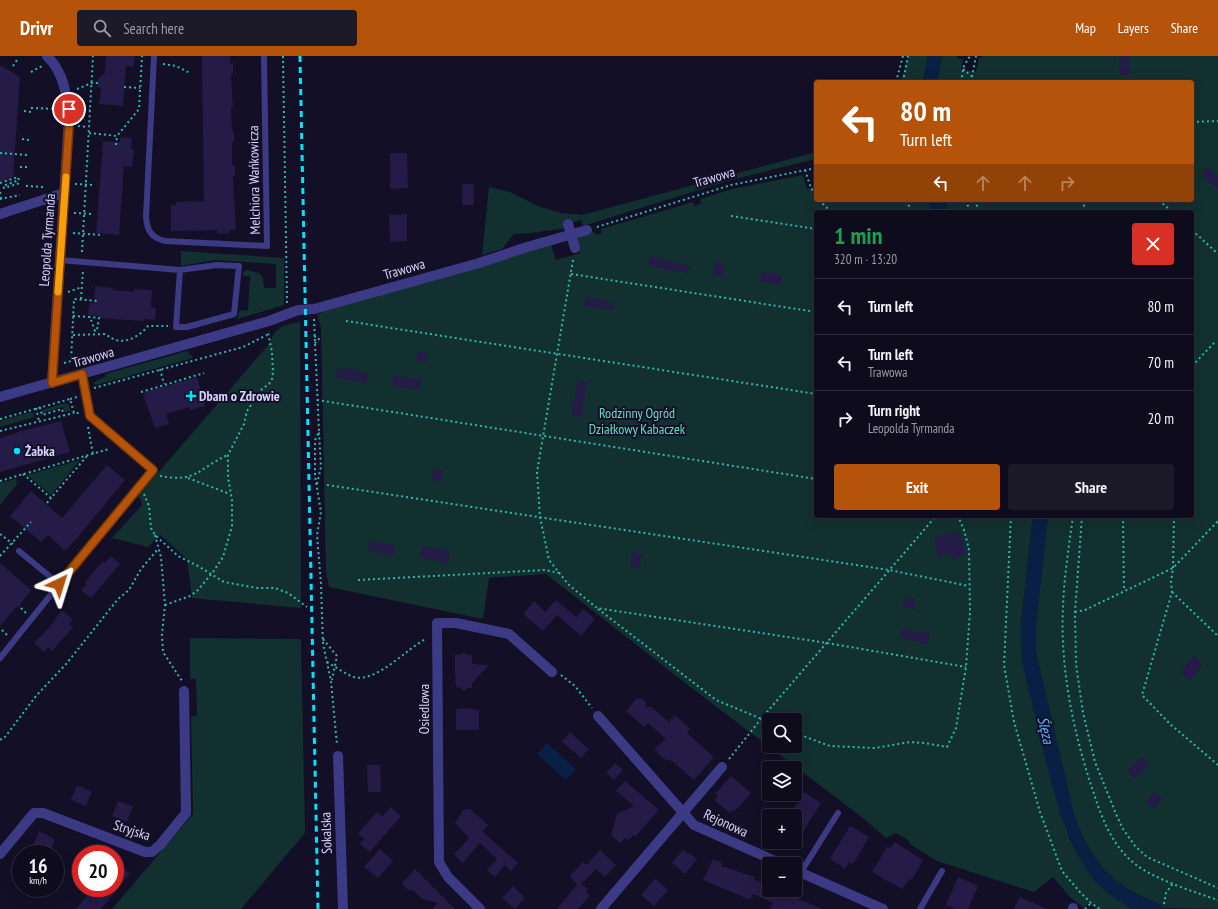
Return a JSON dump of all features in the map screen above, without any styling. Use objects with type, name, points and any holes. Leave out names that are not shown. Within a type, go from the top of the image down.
[{"type":"street","name":"Leopolda Tyrmanda","points":[[47,56],[63,82],[67,94],[69,109],[52,383]]},
{"type":"street","points":[[0,214],[65,188]]},
{"type":"street","points":[[568,224],[575,248]]},
{"type":"street","name":"Trawowa","points":[[0,397],[269,321],[298,310],[314,309],[479,263],[587,230]]},
{"type":"street","name":"Osiedlowa","points":[[480,909],[448,877],[439,862],[437,623],[456,623],[509,634],[552,672]]},
{"type":"street","name":"Stryjska","points":[[0,854],[34,812],[43,813],[145,852],[152,852],[160,845],[186,813],[184,691]]},
{"type":"street","points":[[598,716],[684,813]]},
{"type":"street","name":"Sokalska","points":[[338,756],[343,909]]},
{"type":"street","points":[[601,909],[722,767]]},
{"type":"street","name":"Rejonowa","points":[[684,813],[694,825],[766,857]]},
{"type":"street","points":[[802,873],[883,909]]},
{"type":"lane","name":"Melchiora Wańkowicza","points":[[154,56],[146,217],[150,233],[157,239],[165,241],[267,246],[264,56]]},
{"type":"lane","points":[[60,260],[180,270],[217,265],[238,266],[234,314],[187,327],[176,326],[180,270]]},
{"type":"lane","points":[[0,658],[153,470],[90,416],[82,374]]},
{"type":"lane","points":[[18,548],[59,584]]},
{"type":"lane","points":[[802,865],[838,813]]},
{"type":"lane","points":[[920,909],[942,871]]},
{"type":"path","points":[[81,299],[84,262],[82,257],[83,234],[93,56]]},
{"type":"path","points":[[116,145],[117,136],[139,109],[142,56]]},
{"type":"path","points":[[283,56],[286,300]]},
{"type":"path","points":[[897,80],[903,56]]},
{"type":"path","points":[[903,80],[908,56]]},
{"type":"path","points":[[961,80],[963,69],[970,56]]},
{"type":"path","points":[[970,80],[976,56]]},
{"type":"path","points":[[13,66],[17,60]]},
{"type":"path","points":[[168,64],[190,73]]},
{"type":"path","points":[[963,69],[971,76]]},
{"type":"path","points":[[67,94],[92,83],[98,83]]},
{"type":"path","points":[[124,87],[140,88]]},
{"type":"path","points":[[31,108],[69,109]]},
{"type":"path","points":[[24,111],[31,112]]},
{"type":"path","points":[[1194,122],[1218,121]]},
{"type":"path","points":[[89,133],[117,136]]},
{"type":"path","points":[[22,139],[29,140]]},
{"type":"path","points":[[0,153],[28,155]]},
{"type":"path","points":[[20,167],[28,167]]},
{"type":"path","name":"Trawowa","points":[[587,230],[731,185],[814,168]]},
{"type":"path","points":[[805,170],[814,193]]},
{"type":"path","points":[[0,183],[18,178],[19,180],[3,186],[4,188],[20,183]]},
{"type":"path","points":[[65,188],[86,184],[94,185]]},
{"type":"path","points":[[0,192],[1,199],[16,195]]},
{"type":"path","points":[[821,202],[829,210]]},
{"type":"path","points":[[1161,202],[1170,210]]},
{"type":"path","points":[[63,212],[93,214]]},
{"type":"path","points":[[731,216],[814,229]]},
{"type":"path","points":[[62,232],[103,235]]},
{"type":"path","points":[[1194,232],[1218,254]]},
{"type":"path","points":[[573,260],[537,472],[540,517],[549,560],[569,584],[597,608],[716,700],[761,719]]},
{"type":"path","points":[[571,274],[814,312]]},
{"type":"path","points":[[71,362],[74,299],[97,300]]},
{"type":"path","points":[[314,309],[314,344],[317,368],[317,400],[321,467],[317,485]]},
{"type":"path","points":[[73,316],[90,317],[99,318],[97,330],[95,331],[90,317]]},
{"type":"path","points":[[165,605],[190,596],[212,574],[223,557],[232,526],[228,477],[228,455],[244,424],[247,411],[261,390],[269,384],[272,379],[272,352],[268,334],[269,321]]},
{"type":"path","points":[[346,321],[814,394]]},
{"type":"path","points":[[73,335],[106,334],[110,338],[123,341],[137,337],[148,326],[176,326]]},
{"type":"path","points":[[0,418],[85,395],[91,389],[243,347],[268,334]]},
{"type":"path","points":[[1194,364],[1214,342]]},
{"type":"path","points":[[160,370],[164,384]]},
{"type":"path","points":[[141,392],[204,373]]},
{"type":"path","points":[[70,399],[74,413]]},
{"type":"path","points":[[317,400],[544,434],[814,478]]},
{"type":"path","points":[[40,407],[42,415],[62,409],[64,416]]},
{"type":"path","points":[[36,408],[39,421]]},
{"type":"path","points":[[0,432],[74,413],[84,413]]},
{"type":"path","points":[[319,432],[315,440],[315,476],[321,512],[317,535],[323,639],[331,681],[338,756]]},
{"type":"path","points":[[90,437],[93,454]]},
{"type":"path","points":[[0,481],[109,449]]},
{"type":"path","points":[[188,478],[228,455]]},
{"type":"path","points":[[47,503],[87,456]]},
{"type":"path","points":[[152,472],[166,477],[188,478],[230,494]]},
{"type":"path","points":[[23,474],[51,498]]},
{"type":"path","points":[[327,485],[889,570],[969,586]]},
{"type":"path","points":[[140,486],[149,506],[151,528],[155,535],[161,558],[165,605],[162,634],[163,652],[182,680],[184,691]]},
{"type":"path","points":[[722,767],[749,733],[934,518]]},
{"type":"path","points":[[802,736],[830,746],[876,748],[910,742],[924,742],[947,747],[956,728],[966,667],[970,612],[969,549],[959,518]]},
{"type":"path","points":[[1011,518],[1004,665],[1014,722],[1040,812],[1062,871],[1092,904],[1100,909]]},
{"type":"path","points":[[1072,518],[1063,607],[1066,676],[1072,720],[1083,761],[1101,814],[1113,839],[1136,865],[1173,883],[1218,900]]},
{"type":"path","points":[[1082,518],[1075,612],[1076,664],[1083,714],[1096,762],[1123,829],[1146,858],[1218,888]]},
{"type":"path","points":[[1124,518],[1124,590]]},
{"type":"path","points":[[1174,518],[1174,568],[1171,582],[1172,592],[1142,695],[1180,733],[1218,765]]},
{"type":"path","points":[[0,556],[31,522]]},
{"type":"path","points":[[1075,612],[1085,610],[1124,590],[1174,568],[1218,522]]},
{"type":"path","points":[[0,534],[18,548]]},
{"type":"path","points":[[155,535],[184,561],[212,574],[224,582],[231,584],[239,583],[257,588],[275,588],[288,593],[307,607]]},
{"type":"path","points":[[0,740],[5,736],[36,696],[67,663],[118,599],[129,590],[142,569],[158,549]]},
{"type":"path","points":[[358,580],[545,570],[560,573]]},
{"type":"path","points":[[1172,592],[1218,636]]},
{"type":"path","points":[[21,608],[26,613]]},
{"type":"path","points":[[597,608],[827,643],[966,667]]},
{"type":"path","points":[[2,630],[7,635]]},
{"type":"path","points":[[323,639],[336,653],[337,660],[331,681]]},
{"type":"path","points":[[327,662],[348,675],[365,677],[377,673],[425,639],[437,639]]},
{"type":"path","points":[[552,672],[564,676],[575,686],[598,716]]},
{"type":"path","points":[[1164,904],[1166,893],[1173,883]]},
{"type":"path","points":[[1084,909],[1092,904]]},
{"type":"green space","points":[[909,56],[928,56],[923,80],[901,80]]},
{"type":"green space","points":[[942,56],[957,56],[957,58],[963,59],[961,69],[976,72],[979,58],[983,56],[1218,56],[1218,909],[1160,907],[1161,905],[1135,893],[1114,879],[1097,860],[1082,835],[1074,815],[1036,653],[1036,624],[1048,518],[1194,518],[1194,210],[947,210],[945,202],[1194,202],[1194,80],[937,80]]},
{"type":"green space","points":[[814,153],[814,159],[731,180],[583,226],[581,220],[565,225],[563,229],[514,234],[502,249],[482,255],[489,187],[510,192],[538,206],[561,213],[582,215]]},
{"type":"green space","name":"Rodzinny Ogród Działkowy Kabaczek","points":[[803,175],[807,189],[814,187],[814,202],[929,202],[931,210],[814,210],[814,518],[1033,518],[1021,624],[1022,661],[1069,837],[1082,863],[1131,909],[1096,909],[1089,903],[1084,908],[1070,897],[1053,877],[1034,892],[937,861],[896,833],[886,838],[863,818],[802,772],[802,761],[788,761],[777,753],[802,753],[802,713],[762,713],[762,741],[546,574],[489,578],[483,619],[329,587],[326,572],[321,327],[317,315],[324,311],[551,244],[556,260],[580,253],[576,241],[580,236],[594,232],[596,235],[602,233],[601,229],[693,202],[694,206],[701,203],[700,199],[732,189]]},
{"type":"green space","points":[[181,251],[284,258],[284,305],[237,319],[239,311],[248,310],[250,276],[243,276],[243,272],[247,270],[259,273],[263,278],[264,288],[276,288],[276,264],[215,260],[181,266]]},
{"type":"green space","points":[[300,322],[301,608],[192,598],[187,559],[160,535],[148,547],[112,538],[142,505],[142,502],[138,496],[269,344],[271,338],[277,330],[289,324]]},
{"type":"green space","points":[[187,351],[193,358],[96,385],[93,383],[106,377],[105,374]]},
{"type":"green space","points":[[65,403],[68,404],[71,411],[65,412],[63,407],[43,413],[42,410]]},
{"type":"green space","points":[[32,412],[35,417],[0,427],[0,421]]},
{"type":"green space","points":[[80,460],[51,495],[27,475]]},
{"type":"green space","points":[[16,479],[17,484],[0,505],[0,483]]},
{"type":"green space","points":[[190,638],[301,639],[305,833],[241,909],[112,909],[122,897],[124,897],[124,895],[193,814],[191,716],[197,716],[196,679],[190,679]]},
{"type":"water","points":[[928,56],[942,56],[937,80],[923,80]]},
{"type":"water","points":[[929,202],[945,202],[947,210],[931,210]]},
{"type":"water","name":"Ślęza","points":[[1033,518],[1048,518],[1036,624],[1036,653],[1074,815],[1089,849],[1114,879],[1135,893],[1161,905],[1161,907],[1173,909],[1131,909],[1109,894],[1093,879],[1082,863],[1061,817],[1042,747],[1022,661],[1021,624]]},
{"type":"water","points":[[547,743],[576,769],[566,780],[537,754]]},
{"type":"building","points":[[106,56],[135,56],[134,67],[126,66],[123,106],[99,104],[101,87],[97,87],[98,79],[105,73]]},
{"type":"building","points":[[202,56],[230,56],[230,63],[233,63],[233,74],[231,74],[233,108],[231,108],[232,131],[234,131],[234,142],[232,142],[232,165],[235,165],[235,176],[233,176],[236,230],[229,230],[230,233],[217,234],[217,230],[171,231],[171,205],[176,205],[176,202],[204,201]]},
{"type":"building","points":[[1119,56],[1130,56],[1130,75],[1120,75]]},
{"type":"building","points":[[0,65],[20,77],[13,178],[0,182]]},
{"type":"building","points":[[120,137],[132,138],[131,149],[134,150],[132,167],[124,166],[119,235],[96,233],[103,141],[120,142]]},
{"type":"building","points":[[390,153],[407,153],[408,188],[390,189]]},
{"type":"building","points":[[1208,167],[1218,176],[1218,189],[1201,175]]},
{"type":"building","points":[[462,184],[474,184],[474,205],[462,205]]},
{"type":"building","points":[[407,214],[407,241],[390,242],[389,215]]},
{"type":"building","points":[[650,256],[690,266],[688,273],[649,266]]},
{"type":"building","points":[[714,263],[725,264],[723,277],[713,275]]},
{"type":"building","points":[[761,272],[782,275],[781,285],[760,282]]},
{"type":"building","points":[[95,286],[113,288],[113,290],[134,292],[134,289],[152,290],[151,307],[156,308],[155,320],[125,320],[99,318],[99,316],[88,315],[89,303],[94,303]]},
{"type":"building","points":[[586,297],[614,302],[613,310],[584,306]]},
{"type":"building","points":[[417,352],[427,353],[426,363],[416,361]]},
{"type":"building","points":[[338,368],[368,372],[366,383],[336,378]]},
{"type":"building","points":[[393,376],[421,380],[419,390],[392,385]]},
{"type":"building","points":[[197,377],[205,406],[190,410],[189,407],[166,414],[169,424],[155,428],[143,395],[145,394],[144,392]]},
{"type":"building","points":[[578,380],[587,382],[581,418],[571,417]]},
{"type":"building","points":[[61,421],[70,452],[0,472],[0,438],[17,432]]},
{"type":"building","points":[[107,465],[125,480],[65,551],[48,535],[41,542],[10,516],[31,491],[62,518]]},
{"type":"building","points":[[433,469],[443,471],[441,482],[432,480]]},
{"type":"building","points":[[956,531],[957,535],[960,534],[966,554],[952,559],[950,553],[938,557],[934,538]]},
{"type":"building","points":[[369,541],[396,545],[394,555],[368,551]]},
{"type":"building","points":[[422,546],[450,551],[448,563],[420,558]]},
{"type":"building","points":[[632,552],[642,554],[640,568],[630,567]]},
{"type":"building","points":[[111,556],[120,564],[91,598],[81,590],[87,584],[85,582],[103,561],[105,563]]},
{"type":"building","points":[[0,563],[31,590],[18,608],[16,607],[0,626]]},
{"type":"building","points":[[905,597],[916,599],[914,610],[903,608]]},
{"type":"building","points":[[556,600],[577,617],[583,609],[595,619],[581,636],[557,615],[543,631],[523,614],[534,601],[545,612]]},
{"type":"building","points":[[62,610],[73,619],[69,624],[73,627],[52,651],[48,647],[44,652],[34,643],[49,628]]},
{"type":"building","points":[[902,629],[930,633],[928,644],[900,638]]},
{"type":"building","points":[[464,652],[467,655],[472,655],[472,664],[489,665],[472,683],[472,688],[467,688],[464,691],[461,688],[456,687],[455,655],[460,655]]},
{"type":"building","points":[[1194,656],[1203,665],[1190,681],[1180,672]]},
{"type":"building","points":[[637,698],[646,702],[646,707],[651,707],[669,722],[675,715],[690,729],[687,733],[714,757],[694,780],[672,761],[664,759],[654,749],[666,739],[648,723],[644,727],[626,711]]},
{"type":"building","points":[[467,708],[479,710],[479,730],[456,730],[456,709]]},
{"type":"building","points":[[570,732],[589,749],[581,758],[562,742]]},
{"type":"building","points":[[1141,757],[1150,764],[1135,779],[1127,771]]},
{"type":"building","points":[[615,763],[623,770],[614,780],[606,773]]},
{"type":"building","points":[[367,765],[380,765],[381,792],[368,792]]},
{"type":"building","points":[[731,776],[751,793],[735,811],[733,810],[730,813],[714,800],[718,796],[715,794]]},
{"type":"building","points":[[625,781],[659,810],[635,837],[633,835],[628,840],[625,838],[620,843],[611,835],[617,814],[634,806],[616,791]]},
{"type":"building","points":[[77,785],[92,792],[86,806],[71,800]]},
{"type":"building","points":[[804,792],[821,803],[802,834],[802,809],[793,809],[798,801],[802,801],[802,795]]},
{"type":"building","points":[[1153,792],[1162,798],[1155,808],[1146,802]]},
{"type":"building","points":[[118,801],[133,807],[127,822],[112,816]]},
{"type":"building","points":[[391,807],[401,816],[370,852],[360,844],[364,839],[358,834],[377,812],[383,816]]},
{"type":"building","points":[[464,809],[470,809],[488,825],[482,831],[518,863],[511,871],[505,865],[495,877],[487,870],[497,859],[480,843],[463,863],[454,854],[469,838],[455,823]]},
{"type":"building","points":[[850,826],[869,837],[853,864],[849,862],[845,869],[830,859]]},
{"type":"building","points":[[39,831],[55,839],[53,845],[33,845]]},
{"type":"building","points":[[895,842],[923,860],[912,880],[910,879],[902,889],[872,872],[887,847],[890,848]]},
{"type":"building","points":[[380,849],[393,861],[378,878],[364,867]]},
{"type":"building","points":[[600,850],[616,865],[605,877],[596,869],[581,884],[588,889],[586,892],[590,896],[578,909],[557,909],[577,885],[570,876],[583,862],[586,865]]},
{"type":"building","points":[[683,850],[688,854],[689,852],[697,859],[685,874],[672,863]]},
{"type":"building","points":[[713,859],[722,863],[721,866],[755,877],[754,879],[762,883],[762,897],[800,897],[799,899],[822,909],[770,909],[773,903],[753,894],[750,900],[703,880]]},
{"type":"building","points":[[124,869],[130,874],[124,881]]},
{"type":"building","points":[[415,869],[455,909],[432,909],[438,903],[422,899],[412,889],[410,891],[405,887],[402,883]]},
{"type":"building","points":[[958,877],[978,886],[968,909],[956,909],[946,905]]},
{"type":"building","points":[[655,879],[668,890],[654,906],[641,895]]},
{"type":"building","points":[[513,886],[525,898],[515,909],[502,898]]},
{"type":"building","points":[[86,897],[111,897],[101,909],[76,909]]},
{"type":"building","points":[[1020,897],[1047,909],[1014,909]]},
{"type":"railway","points":[[300,56],[318,909]]},
{"type":"slow traffic","points":[[58,292],[66,177]]},
{"type":"place","name":"Dbam o Zdrowie","points":[[191,396]]},
{"type":"place","name":"Żabka","points":[[17,451]]},
{"type":"route","points":[[59,584],[153,470],[90,416],[82,374],[52,383],[69,109]]}]
